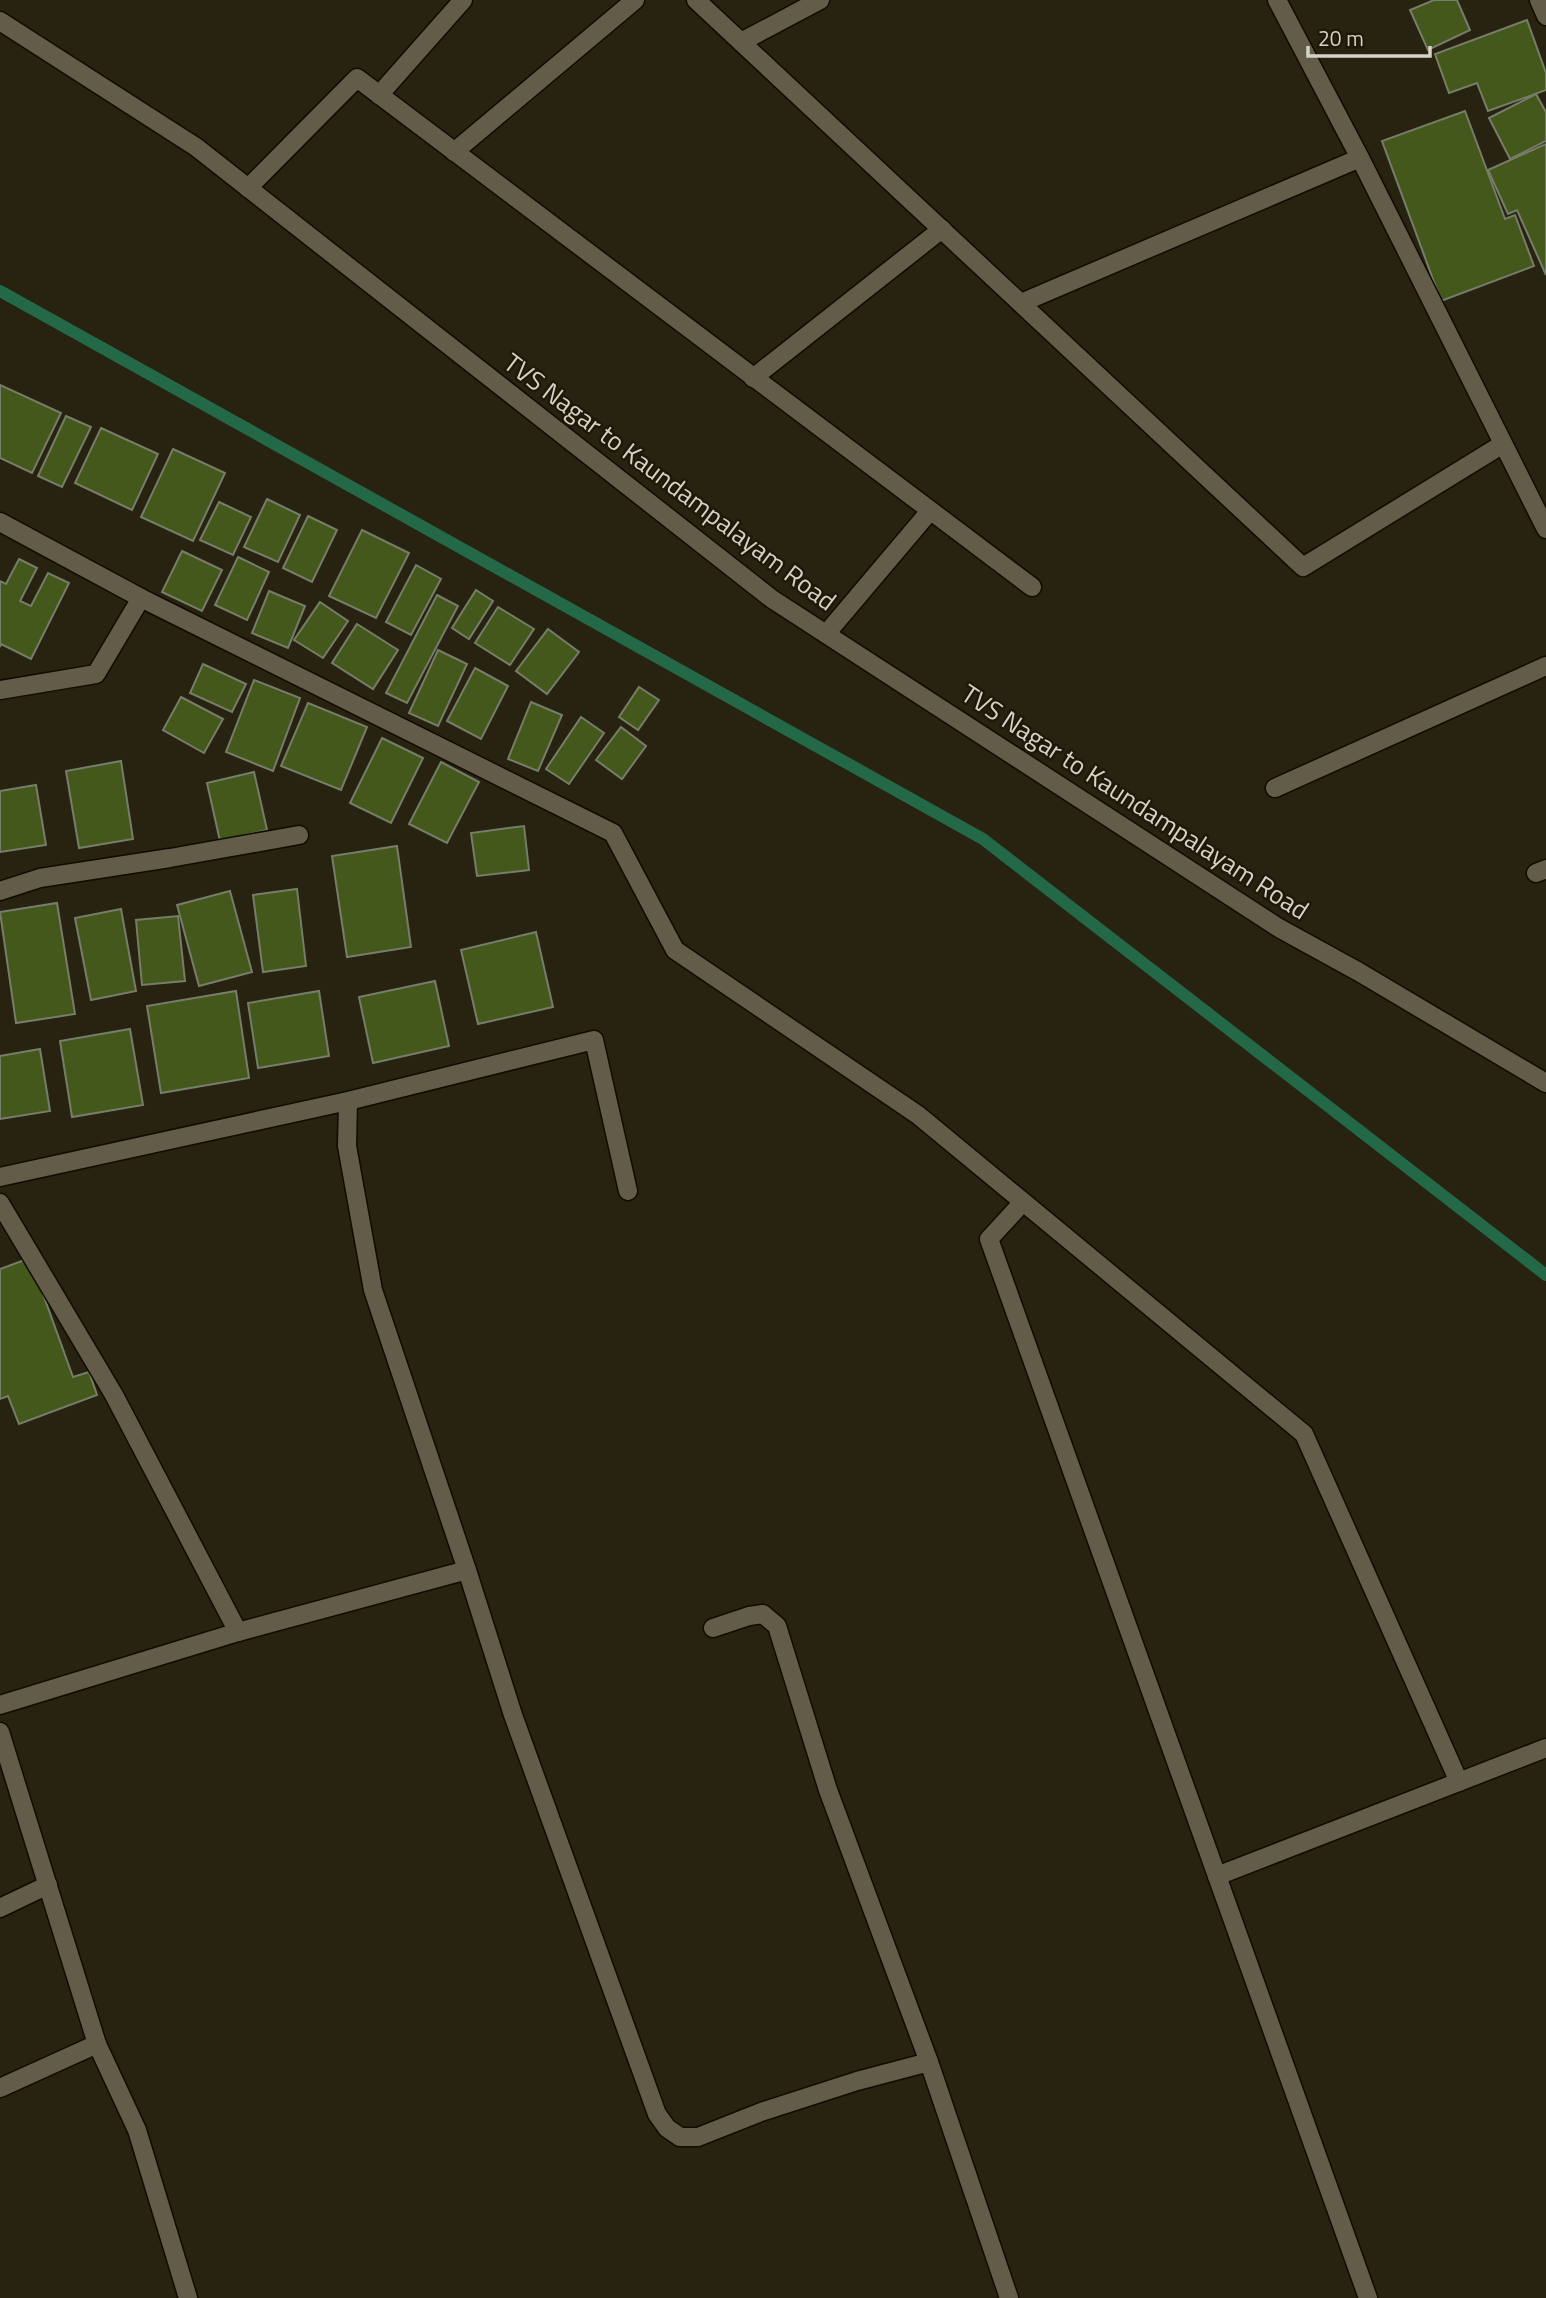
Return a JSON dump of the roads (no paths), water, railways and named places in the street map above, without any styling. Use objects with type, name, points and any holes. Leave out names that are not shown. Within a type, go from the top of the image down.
[{"type":"street","points":[[379,95],[463,0]]},
{"type":"street","points":[[454,152],[635,0]]},
{"type":"street","points":[[696,0],[1303,567],[1503,444]]},
{"type":"street","points":[[741,42],[820,0]]},
{"type":"street","points":[[1277,0],[1360,158],[1546,529]]},
{"type":"street","points":[[1539,0],[1546,16]]},
{"type":"street","name":"TVS Nagar to Kaundampalayam Road","points":[[0,21],[196,147],[772,599],[1279,928],[1359,972],[1546,1083]]},
{"type":"street","points":[[248,188],[357,78],[1032,587]]},
{"type":"street","points":[[1021,303],[1360,158]]},
{"type":"street","points":[[753,378],[942,229]]},
{"type":"street","points":[[825,634],[930,511]]},
{"type":"street","points":[[0,522],[141,597],[613,833],[675,950],[918,1115],[1304,1434],[1459,1782]]},
{"type":"street","points":[[0,690],[96,674],[141,597]]},
{"type":"street","points":[[1275,788],[1546,666]]},
{"type":"street","points":[[0,891],[40,878],[299,835]]},
{"type":"street","points":[[0,1177],[348,1101],[594,1040],[628,1191]]},
{"type":"street","points":[[348,1101],[347,1146],[373,1290],[513,1716],[657,2114],[667,2128],[680,2137],[698,2137],[810,2096],[929,2062]]},
{"type":"street","points":[[1023,1202],[989,1239],[1368,2298]]},
{"type":"street","points":[[0,1203],[114,1395],[238,1632]]},
{"type":"street","points":[[0,1705],[238,1632],[467,1570]]},
{"type":"street","points":[[713,1628],[748,1616],[763,1614],[776,1626],[828,1790],[929,2062],[1009,2298]]},
{"type":"street","points":[[0,1732],[97,2044],[137,2130],[188,2298]]},
{"type":"street","points":[[1217,1876],[1546,1748]]},
{"type":"street","points":[[0,1908],[48,1885]]},
{"type":"street","points":[[0,2088],[97,2044]]},
{"type":"waterway","points":[[0,291],[983,839],[1546,1275]]}]
